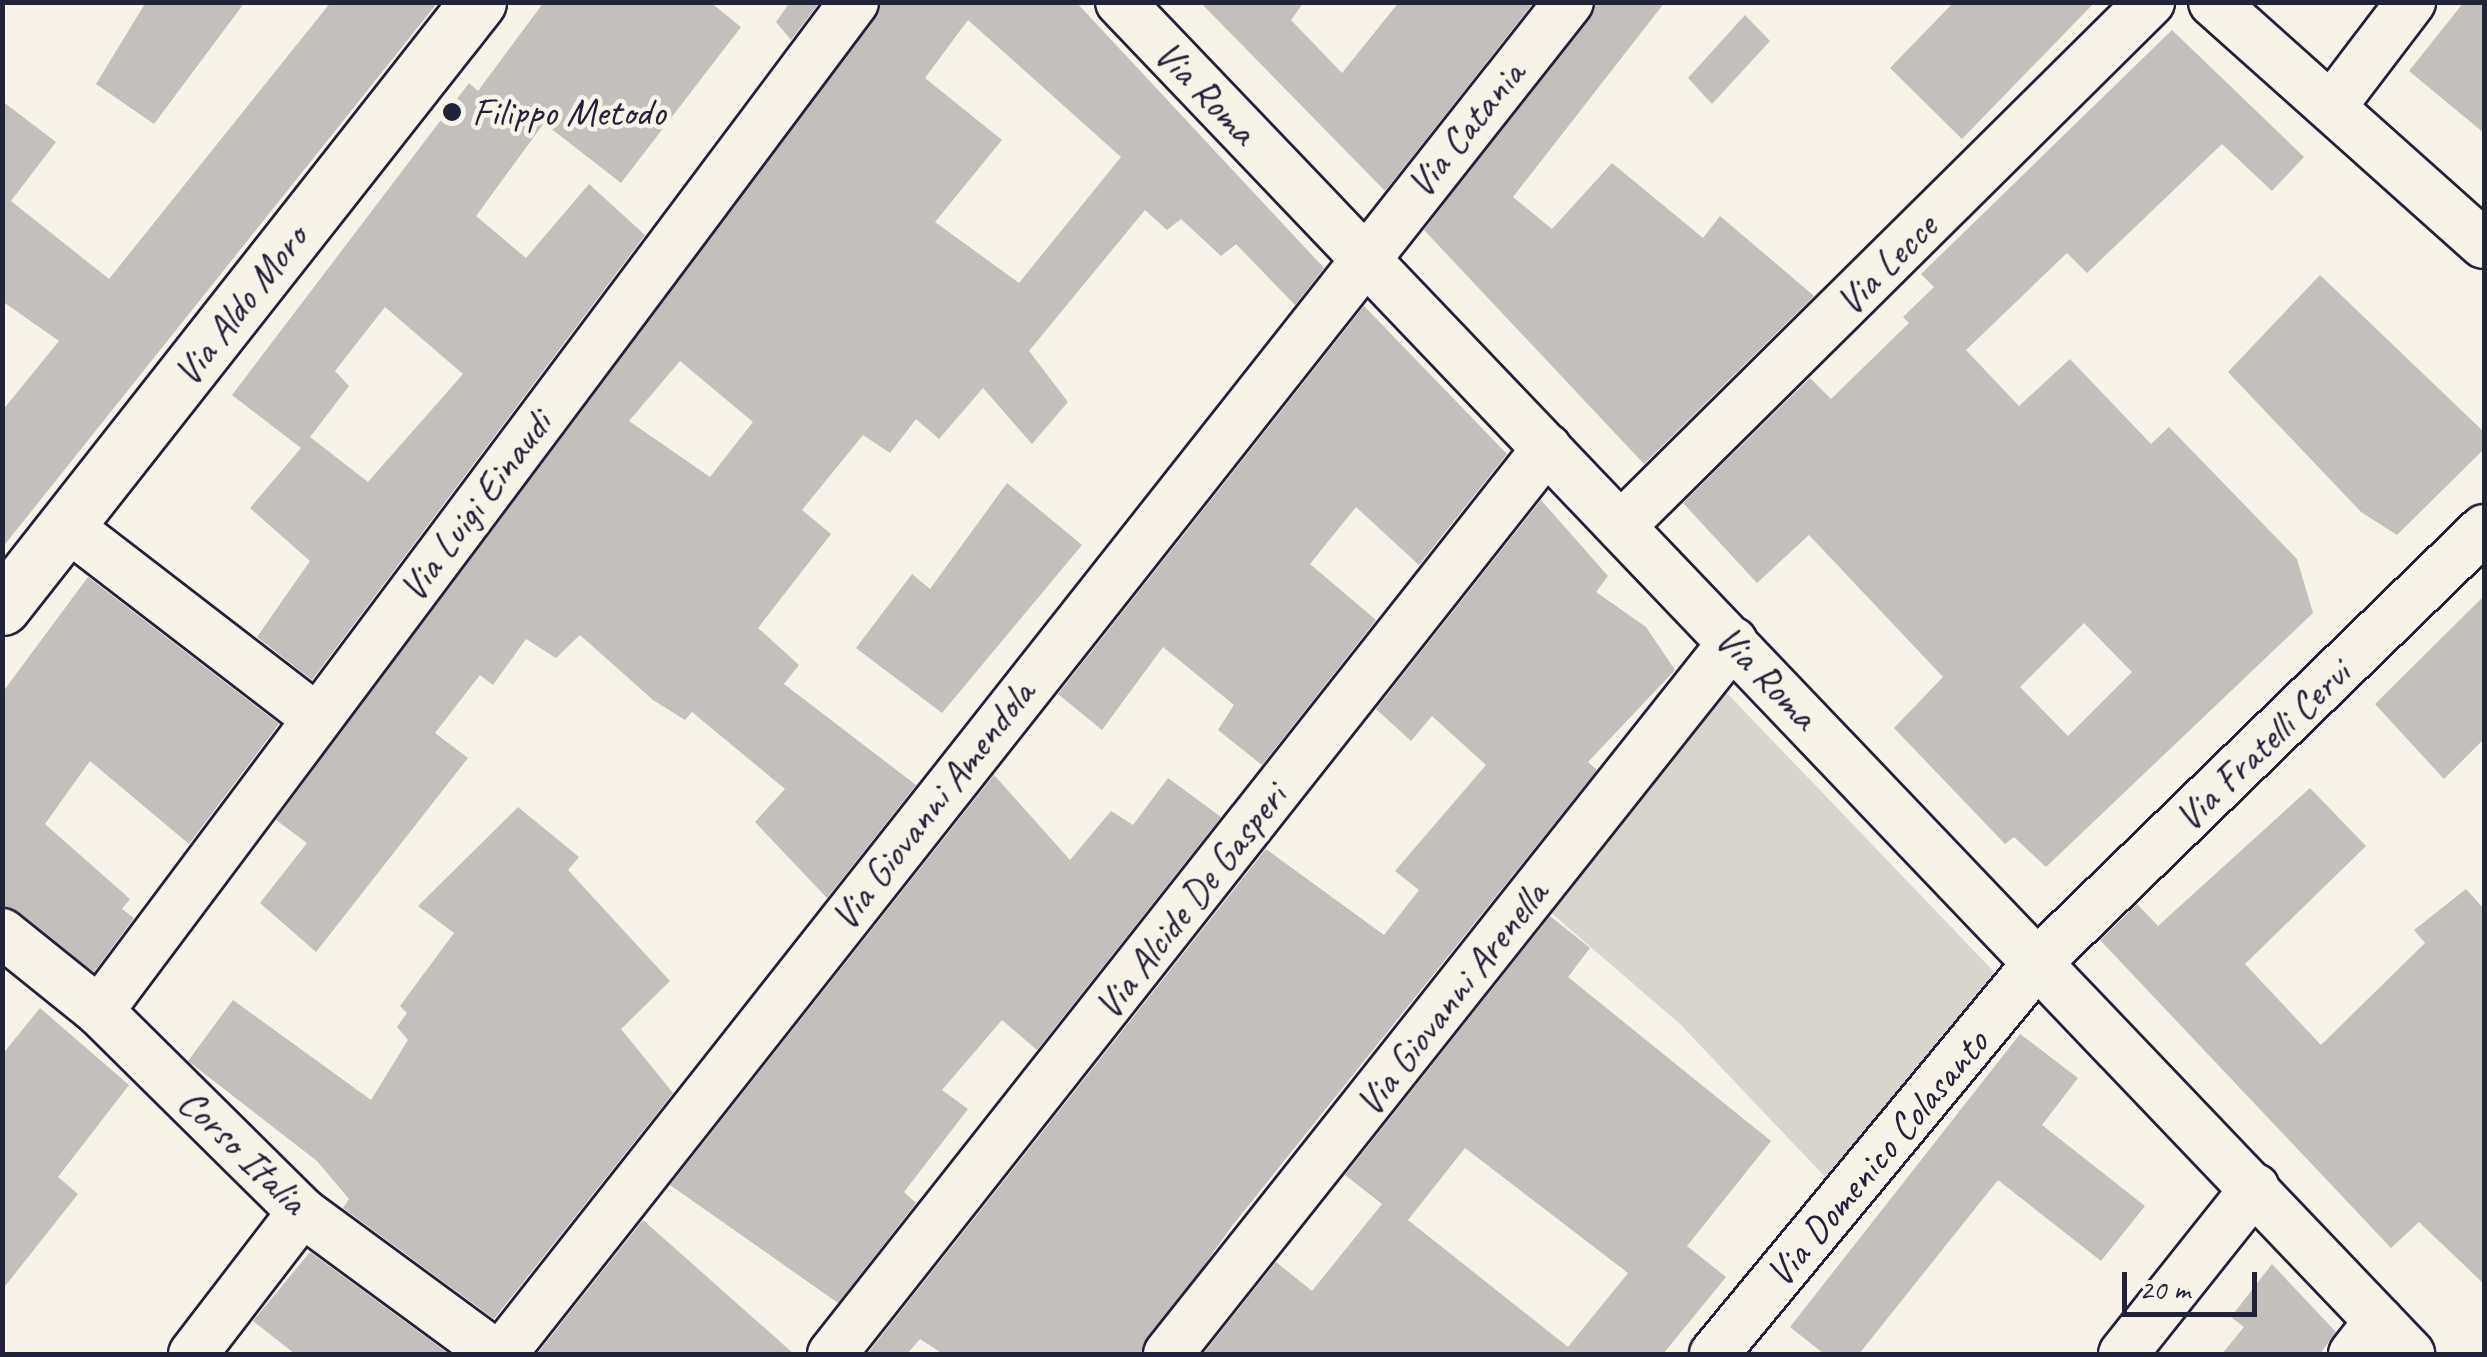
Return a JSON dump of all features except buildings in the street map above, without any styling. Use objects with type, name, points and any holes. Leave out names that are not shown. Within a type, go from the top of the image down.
[{"type":"street","name":"Via Aldo Moro","points":[[2,607],[478,2]]},
{"type":"street","name":"Via Luigi Einaudi","points":[[99,1011],[854,2]]},
{"type":"street","name":"Via Roma","points":[[1120,2],[2255,1188],[2381,1343]]},
{"type":"street","name":"Via Catania","points":[[1362,256],[1569,2]]},
{"type":"street","name":"Via Lecce","points":[[1621,526],[2150,2]]},
{"type":"street","points":[[2213,2],[2484,244]]},
{"type":"street","points":[[2332,106],[2412,2]]},
{"type":"street","name":"Via Giovanni Amendola","points":[[499,1354],[1362,256]]},
{"type":"street","name":"Via Alcide De Gasperi","points":[[832,1354],[1546,448]]},
{"type":"street","points":[[67,526],[316,718]]},
{"type":"street","name":"Via Fratelli Cervi","points":[[2039,960],[2484,529]]},
{"type":"street","name":"Via Giovanni Arenella","points":[[1168,1354],[1733,642]]},
{"type":"street","name":"Corso Italia","points":[[6,943],[99,1011],[302,1212],[499,1354]]},
{"type":"street","name":"Via Domenico Colasanto","points":[[1714,1354],[2039,960]]},
{"type":"street","points":[[2123,1354],[2255,1188]]},
{"type":"street","points":[[192,1354],[302,1212]]},
{"type":"shaded area","points":[[1725,691],[2001,979],[1828,1180],[1680,1024],[1550,912]]},
{"type":"place","name":"Filippo Metodo","points":[[452,112]]}]
